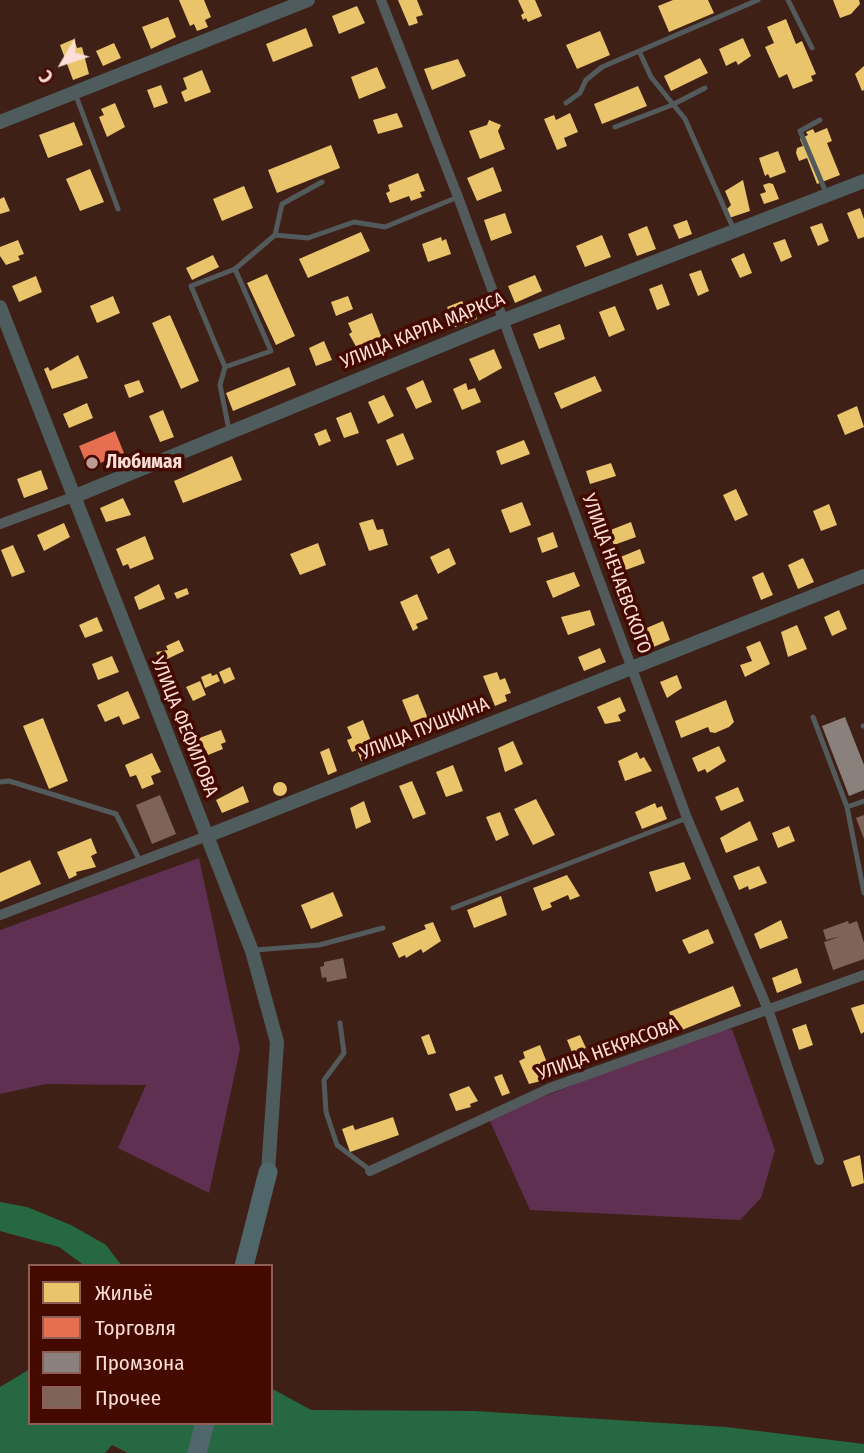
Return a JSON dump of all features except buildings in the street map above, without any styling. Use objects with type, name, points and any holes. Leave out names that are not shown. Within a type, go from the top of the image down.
[{"type":"highway","points":[[245,1264],[268,1172]]},
{"type":"highway","points":[[197,1453],[204,1425]]},
{"type":"main road","points":[[0,122],[308,0]]},
{"type":"main road","name":"УЛИЦА КАРЛА МАРКСА","points":[[73,497],[229,430],[503,320],[864,181]]},
{"type":"main road","name":"УЛИЦА ФЕФИЛОВА","points":[[0,307],[252,951],[277,1042],[268,1172]]},
{"type":"main road","name":"УЛИЦА ПУШКИНА","points":[[207,836],[864,576]]},
{"type":"street","name":"УЛИЦА НЕЧАЕВСКОГО","points":[[381,0],[458,197],[688,818],[769,1012],[819,1160]]},
{"type":"street","name":"УЛИЦА КАРЛА МАРКСА","points":[[0,524],[73,497]]},
{"type":"street","name":"УЛИЦА ПУШКИНА","points":[[0,915],[207,836]]},
{"type":"street","name":"УЛИЦА НЕКРАСОВА","points":[[370,1171],[550,1088],[769,1012],[864,975]]},
{"type":"lane","points":[[566,103],[580,93],[586,80],[602,67],[640,53],[758,0]]},
{"type":"lane","points":[[788,0],[812,48]]},
{"type":"lane","points":[[640,53],[652,77],[685,119],[734,230]]},
{"type":"lane","points":[[615,127],[672,105],[705,88]]},
{"type":"lane","points":[[75,93],[118,209]]},
{"type":"lane","points":[[820,120],[800,131],[827,195]]},
{"type":"lane","points":[[229,430],[220,385],[225,367],[191,286],[235,269],[275,235],[282,204],[322,182]]},
{"type":"lane","points":[[275,235],[308,238],[354,222],[385,227],[458,197]]},
{"type":"lane","points":[[225,367],[271,351],[235,269]]},
{"type":"lane","points":[[813,717],[847,807],[864,893]]},
{"type":"lane","points":[[0,782],[9,781],[116,814],[140,861]]},
{"type":"lane","points":[[847,807],[864,801]]},
{"type":"lane","points":[[453,908],[688,818]]},
{"type":"lane","points":[[252,951],[319,944],[383,928]]},
{"type":"lane","points":[[340,1023],[344,1053],[324,1080],[326,1112],[337,1145],[370,1171]]},
{"type":"shaded area","points":[[199,858],[240,1049],[209,1193],[118,1148],[146,1085],[46,1084],[0,1094],[0,930]]},
{"type":"shaded area","points":[[732,1029],[775,1150],[761,1198],[740,1220],[530,1210],[489,1119],[701,1033]]},
{"type":"shaded area","points":[[0,1202],[27,1207],[71,1225],[106,1245],[120,1264],[82,1264],[59,1247],[0,1231]]},
{"type":"shaded area","points":[[28,1370],[28,1425],[273,1425],[273,1389],[311,1410],[475,1411],[726,1427],[864,1444],[864,1453],[128,1453],[112,1445],[105,1453],[0,1453],[0,1387]]},
{"type":"place","name":"Любимая","points":[[92,463]]}]
